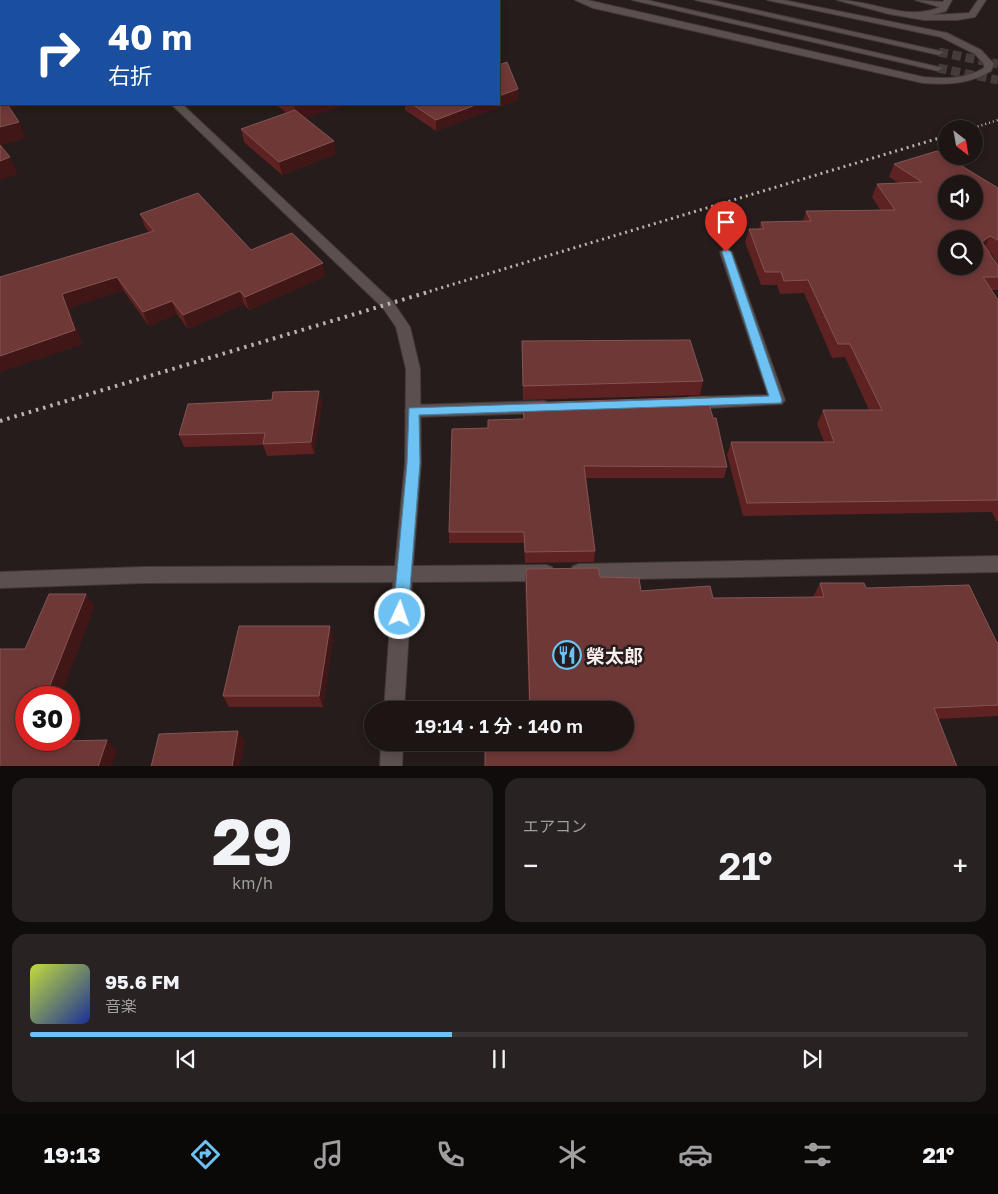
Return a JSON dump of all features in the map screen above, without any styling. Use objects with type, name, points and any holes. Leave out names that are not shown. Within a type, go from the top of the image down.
[{"type":"street","points":[[579,0],[603,8],[923,80],[956,81],[980,74],[988,69],[989,64],[978,52],[944,35],[771,0]]},
{"type":"street","points":[[636,0],[938,68]]},
{"type":"street","points":[[698,0],[939,52]]},
{"type":"street","points":[[841,0],[911,14],[955,20],[972,15],[982,0]]},
{"type":"street","points":[[919,0],[946,2]]},
{"type":"street","points":[[911,14],[926,15],[937,12],[946,2]]},
{"type":"street","points":[[177,105],[388,305],[403,328],[413,369],[414,463],[403,575],[395,701]]},
{"type":"street","points":[[678,403],[776,400],[726,252]]},
{"type":"street","points":[[413,411],[560,407]]},
{"type":"street","points":[[0,580],[143,575],[403,575],[998,564]]},
{"type":"street","points":[[391,766],[392,751]]},
{"type":"building","points":[[507,62],[518,89],[500,96],[500,65]]},
{"type":"building","points":[[0,105],[8,105],[19,122],[0,127]]},
{"type":"building","points":[[414,105],[475,105],[436,120]]},
{"type":"building","points":[[295,110],[334,141],[279,162],[241,129]]},
{"type":"building","points":[[0,145],[10,157],[0,161]]},
{"type":"building","points":[[937,151],[938,165],[960,165],[977,175],[938,175],[938,220],[983,220],[983,179],[998,188],[998,240],[990,236],[983,241],[983,230],[938,230],[938,275],[983,275],[983,244],[998,266],[998,277],[983,277],[998,300],[998,500],[747,503],[731,442],[834,442],[823,410],[882,410],[850,344],[838,344],[808,280],[784,281],[781,272],[765,272],[749,229],[764,229],[761,222],[811,221],[806,211],[895,210],[877,184],[922,182],[894,164]]},
{"type":"building","points":[[198,193],[251,250],[292,233],[323,263],[245,297],[240,291],[183,315],[172,301],[143,312],[117,277],[62,294],[75,330],[0,356],[0,277],[154,231],[140,214]]},
{"type":"building","points":[[690,340],[703,381],[523,386],[522,341]]},
{"type":"building","points":[[319,391],[311,442],[263,444],[265,433],[179,435],[188,404],[272,400],[273,392]]},
{"type":"building","points":[[707,397],[713,418],[716,418],[727,467],[584,466],[595,551],[525,552],[524,532],[449,532],[452,429],[488,428],[488,420],[524,419],[523,403]]},
{"type":"building","points":[[598,568],[600,577],[639,578],[641,591],[710,586],[713,598],[824,597],[820,583],[864,583],[866,588],[969,585],[998,643],[998,705],[934,708],[957,766],[485,766],[485,751],[634,751],[634,701],[530,701],[526,569]]},
{"type":"building","points":[[49,594],[86,594],[50,686],[15,686],[15,751],[80,751],[80,741],[107,740],[98,766],[0,766],[0,649],[25,649]]},
{"type":"building","points":[[239,626],[330,626],[319,696],[223,696]]},
{"type":"building","points":[[238,731],[232,766],[151,766],[159,734]]},
{"type":"tunnel","points":[[939,52],[998,64]]},
{"type":"tunnel","points":[[938,68],[998,80]]},
{"type":"railway","points":[[983,125],[998,120]]},
{"type":"railway","points":[[424,293],[938,138]]},
{"type":"railway","points":[[0,421],[428,292]]},
{"type":"place","name":"榮太郎","points":[[567,655]]},
{"type":"route","points":[[400,614],[414,463],[413,411],[776,400],[726,252]]}]
